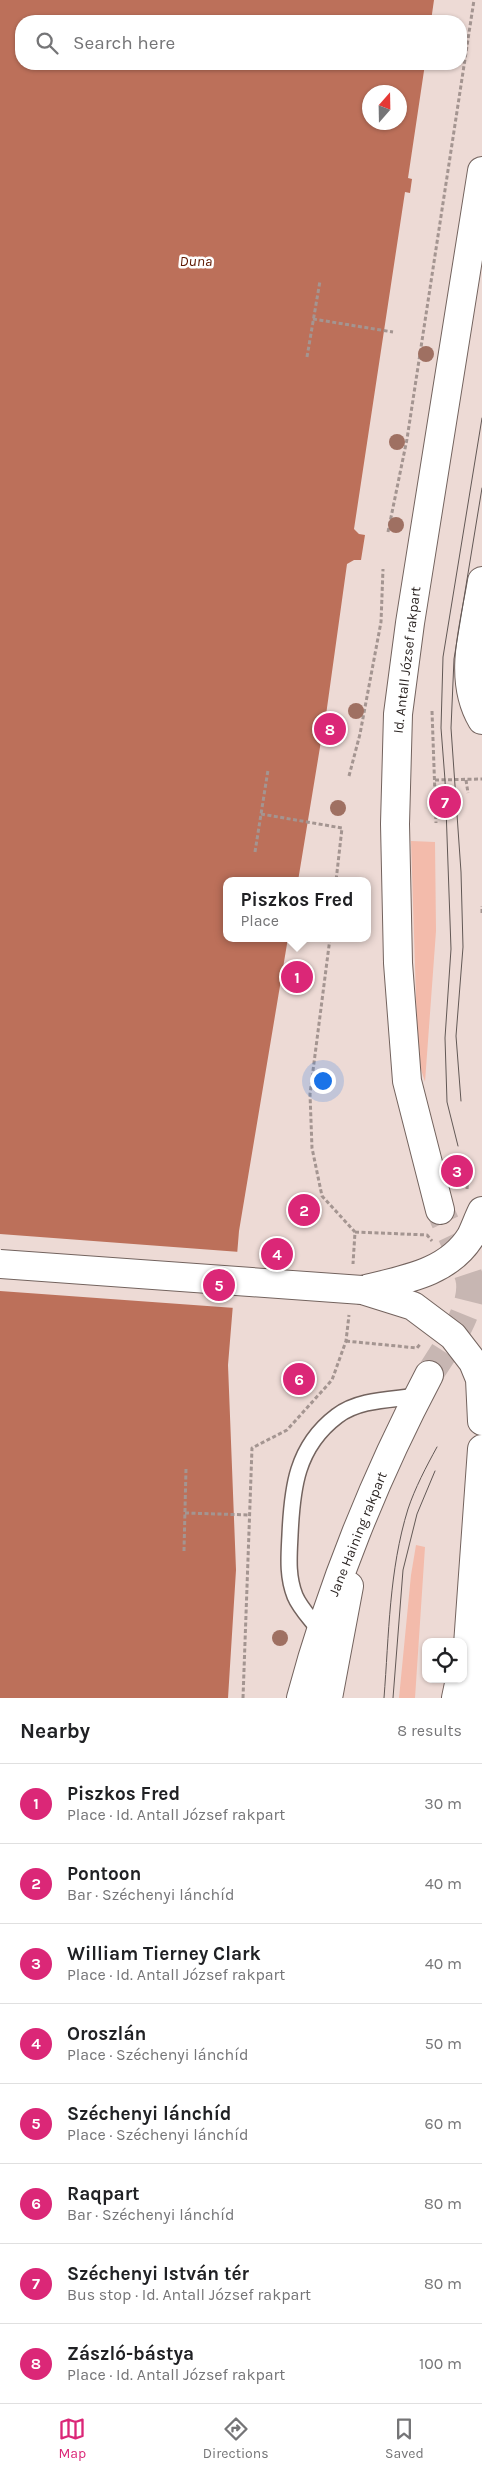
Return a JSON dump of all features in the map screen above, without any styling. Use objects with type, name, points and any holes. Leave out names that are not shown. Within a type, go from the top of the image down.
[{"type":"main road","name":"Id. Antall József rakpart","points":[[440,1210],[407,1081],[398,963],[395,824],[398,714],[412,613],[482,171]]},
{"type":"main road","points":[[482,581],[468,671],[470,691],[482,720]]},
{"type":"main road","points":[[362,1290],[416,1277],[435,1269],[448,1260],[470,1237],[482,1211]]},
{"type":"main road","points":[[0,1264],[362,1290],[413,1306],[453,1336],[472,1362],[480,1379],[482,1421]]},
{"type":"main road","name":"Jane Haining rakpart","points":[[301,1698],[319,1630],[355,1538],[423,1386]]},
{"type":"main road","points":[[466,1638],[482,1449]]},
{"type":"main road","points":[[328,1698],[348,1592],[355,1538]]},
{"type":"main road","points":[[467,1661],[480,1698]]},
{"type":"main road","points":[[456,1698],[459,1683]]},
{"type":"lane","points":[[319,1630],[295,1596],[288,1570],[292,1491],[302,1460],[318,1434],[337,1415],[362,1404],[423,1386]]},
{"type":"path","points":[[467,46],[474,0]]},
{"type":"path","points":[[388,532],[407,439],[463,70]]},
{"type":"path","points":[[307,357],[320,280]]},
{"type":"path","points":[[313,320],[393,332]]},
{"type":"path","points":[[349,776],[381,622],[382,569]]},
{"type":"path","points":[[432,711],[436,824]]},
{"type":"path","points":[[428,737],[433,742]]},
{"type":"path","points":[[255,852],[268,770]]},
{"type":"path","points":[[434,780],[482,779]]},
{"type":"path","points":[[466,780],[468,793]]},
{"type":"path","points":[[261,814],[342,828],[336,877]]},
{"type":"path","points":[[482,906],[482,913]]},
{"type":"path","points":[[329,942],[310,1094],[312,1148],[322,1196],[355,1232],[427,1235]]},
{"type":"path","points":[[353,1259],[355,1232]]},
{"type":"path","points":[[346,1341],[417,1348]]},
{"type":"path","points":[[184,1551],[186,1468]]},
{"type":"path","points":[[184,1513],[250,1515]]},
{"type":"shaded area","points":[[411,841],[435,842],[436,931],[425,1082],[418,1060]]},
{"type":"shaded area","points":[[416,1545],[425,1547],[415,1698],[399,1698],[411,1575]]},
{"type":"water","name":"Duna","points":[[0,0],[434,0],[432,15],[15,15],[15,70],[424,70],[408,178],[412,179],[410,193],[405,192],[354,529],[359,534],[365,535],[361,560],[354,560],[347,564],[326,715],[318,721],[316,732],[321,741],[299,877],[223,877],[223,942],[287,942],[239,1231],[228,1365],[236,1570],[228,1698],[0,1698]]},
{"type":"pier","points":[[0,1234],[240,1252],[235,1308],[0,1291]]},
{"type":"tunnel","points":[[429,1375],[458,1328],[464,1315],[470,1289],[466,1268],[440,1210]]},
{"type":"tram line","points":[[458,1146],[447,1102],[445,1038],[451,949],[445,780],[441,728],[443,657],[482,418]]},
{"type":"tram line","points":[[461,1101],[456,1036],[463,947],[461,872],[451,728],[454,659],[482,488]]},
{"type":"tram line","points":[[384,1698],[393,1579],[397,1555],[408,1509],[437,1447]]},
{"type":"tram line","points":[[393,1698],[403,1570],[417,1514],[435,1471]]},
{"type":"place","name":"Zászló-bástya","points":[[330,729]]},
{"type":"place","name":"Széchenyi István tér","points":[[445,802]]},
{"type":"place","name":"Piszkos Fred","points":[[297,977]]},
{"type":"place","name":"William Tierney Clark","points":[[457,1171]]},
{"type":"place","name":"Pontoon","points":[[304,1210]]},
{"type":"place","name":"Oroszlán","points":[[277,1254]]},
{"type":"place","name":"Széchenyi lánchíd","points":[[219,1285]]},
{"type":"place","name":"Raqpart","points":[[299,1379]]}]
